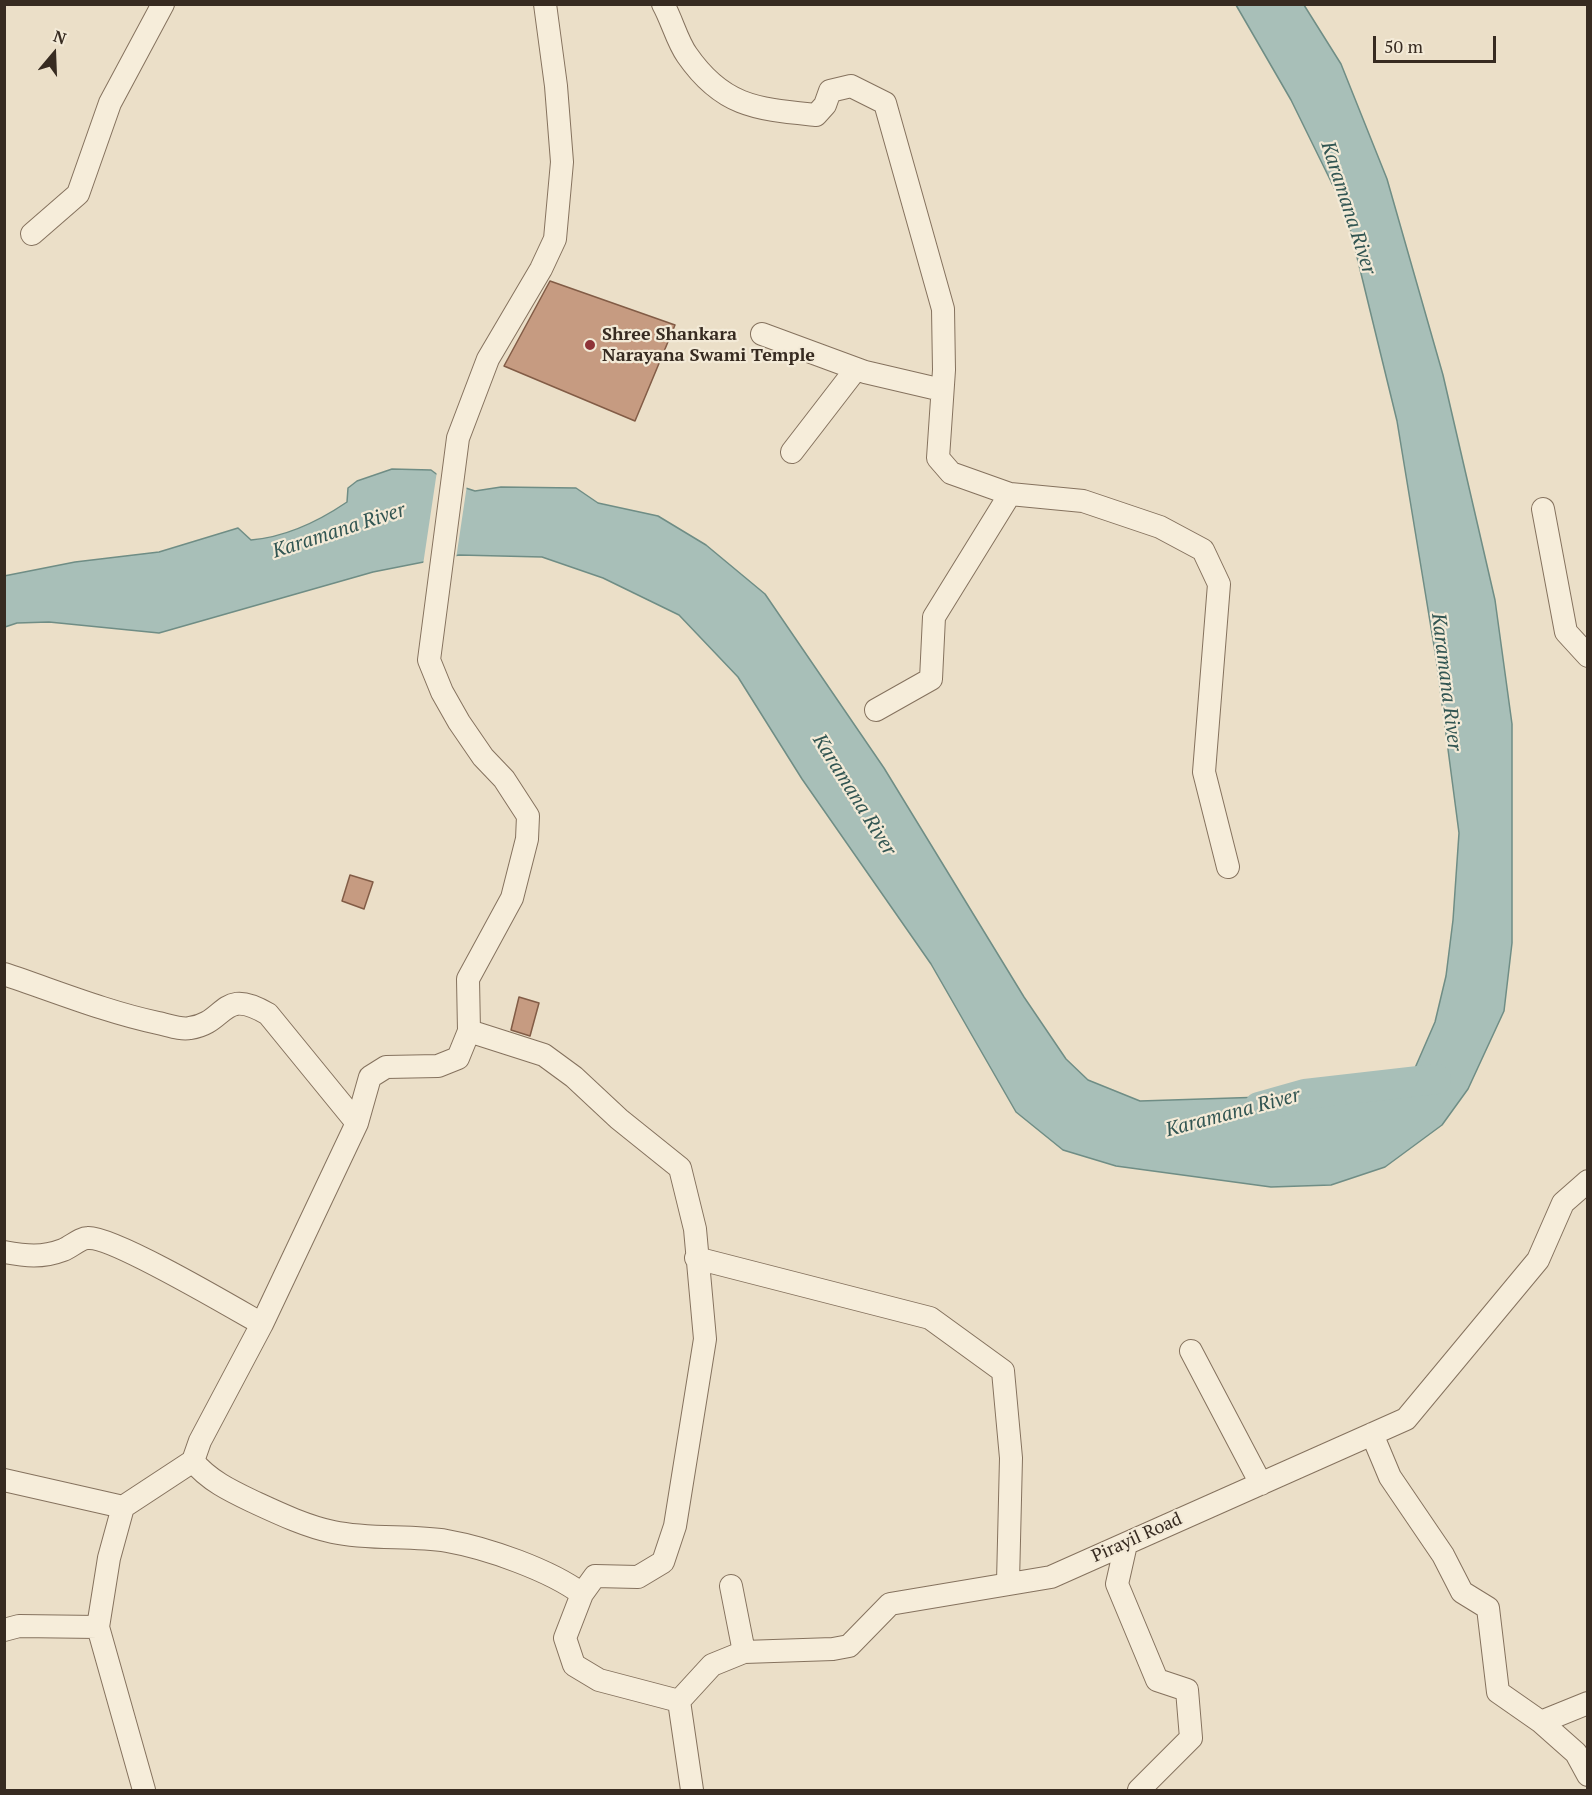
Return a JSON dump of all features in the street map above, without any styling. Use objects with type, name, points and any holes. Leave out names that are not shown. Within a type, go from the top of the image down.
[{"type":"street","points":[[32,234],[78,194],[110,103],[163,4]]},
{"type":"street","points":[[144,1791],[98,1627],[109,1558],[123,1507],[193,1461],[200,1441],[261,1324],[357,1123],[370,1077],[386,1067],[438,1066],[458,1058],[469,1031],[468,979],[512,898],[527,839],[528,816],[504,779],[483,757],[459,722],[429,660],[458,438],[488,359],[541,269],[555,239],[562,162],[556,86],[544,4]]},
{"type":"street","points":[[663,4],[686,55],[731,99],[750,107],[816,116],[825,105],[830,90],[851,86],[885,103],[944,309],[938,458],[951,473],[1011,494],[1083,501],[1160,527],[1203,550],[1219,584],[1204,772],[1228,867]]},
{"type":"street","points":[[762,334],[856,369],[942,390]]},
{"type":"street","points":[[792,452],[856,369]]},
{"type":"street","points":[[876,710],[931,679],[934,617],[1011,494]]},
{"type":"street","points":[[1543,509],[1566,632],[1587,656]]},
{"type":"street","points":[[4,974],[129,1016],[190,1028],[210,1020],[227,1006],[240,1002],[258,1007],[268,1014],[357,1123]]},
{"type":"street","points":[[469,1031],[544,1055],[574,1077],[620,1119],[680,1168],[695,1230],[705,1339],[672,1535],[663,1562],[638,1577],[595,1576],[582,1594],[565,1638],[574,1665],[599,1680],[679,1701],[692,1791]]},
{"type":"street","name":"Pirayil Road","points":[[679,1701],[712,1665],[744,1652],[833,1649],[849,1646],[890,1604],[1008,1582],[1051,1577],[1406,1419],[1538,1260],[1563,1203],[1587,1181]]},
{"type":"street","points":[[4,1252],[38,1258],[64,1250],[87,1238],[106,1241],[190,1283],[261,1324]]},
{"type":"street","points":[[696,1258],[930,1318],[1003,1371],[1011,1458],[1008,1582]]},
{"type":"street","points":[[1191,1351],[1261,1484]]},
{"type":"street","points":[[1372,1434],[1390,1477],[1443,1555],[1462,1592],[1488,1608],[1498,1692],[1541,1722],[1576,1753],[1587,1775]]},
{"type":"street","points":[[193,1461],[202,1473],[229,1490],[285,1517],[334,1532],[447,1541],[500,1555],[562,1579],[582,1594]]},
{"type":"street","points":[[4,1480],[123,1507]]},
{"type":"street","points":[[1126,1544],[1117,1584],[1157,1680],[1187,1690],[1191,1738]]},
{"type":"street","points":[[731,1586],[744,1652]]},
{"type":"street","points":[[4,1630],[19,1626],[98,1627]]},
{"type":"street","points":[[1541,1722],[1587,1703]]},
{"type":"street","points":[[1139,1791],[1191,1738],[1203,1718]]},
{"type":"water","points":[[1236,5],[1304,5],[1341,64],[1387,179],[1443,375],[1495,600],[1512,724],[1512,943],[1504,1011],[1468,1089],[1442,1125],[1385,1167],[1331,1185],[1271,1187],[1116,1166],[1063,1150],[1016,1112],[931,964],[802,779],[738,677],[679,615],[603,578],[542,557],[459,555],[373,572],[159,633],[49,622],[17,623],[5,627],[4,576],[75,562],[159,552],[238,528],[251,540],[289,532],[314,522],[347,502],[348,488],[357,481],[392,469],[431,470],[447,482],[475,491],[501,487],[576,488],[598,503],[658,516],[706,545],[765,594],[884,768],[1024,997],[1066,1059],[1088,1080],[1140,1101],[1387,1093],[1415,1068],[1435,1022],[1446,976],[1453,920],[1459,833],[1436,658],[1397,421],[1346,212],[1291,100]]},
{"type":"pier","points":[[437,471],[449,480],[467,485],[456,559],[423,565]]},
{"type":"building","name":"Shree Shankara Narayana Swami Temple","points":[[550,281],[675,325],[635,421],[504,366]]},
{"type":"building","points":[[350,875],[373,882],[364,909],[342,901]]},
{"type":"building","points":[[519,997],[539,1003],[530,1036],[511,1030]]},
{"type":"waterway","name":"Karamana River","points":[[1259,1107],[1305,1094],[1436,1079]]},
{"type":"place","name":"Shree Shankara Narayana Swami Temple","points":[[590,345]]}]
